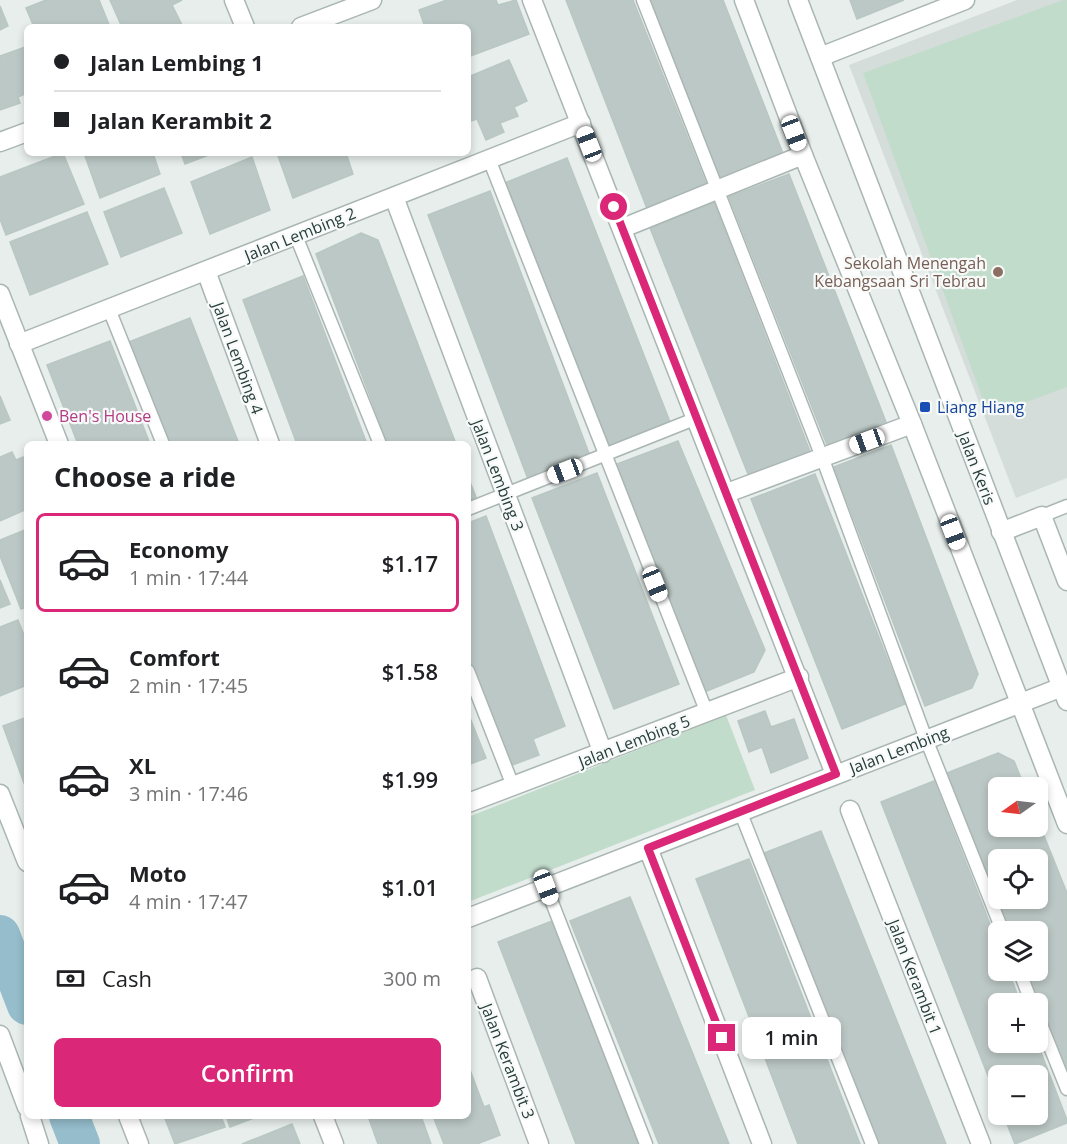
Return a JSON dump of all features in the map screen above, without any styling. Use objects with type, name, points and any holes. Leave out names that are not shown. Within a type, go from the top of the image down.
[{"type":"street","points":[[234,0],[244,24]]},
{"type":"street","points":[[309,24],[372,0]]},
{"type":"street","points":[[532,0],[836,774]]},
{"type":"street","points":[[744,0],[1067,824]]},
{"type":"street","name":"Jalan Keris","points":[[798,0],[1064,694]]},
{"type":"street","points":[[820,57],[961,1]]},
{"type":"street","name":"Jalan Lembing 2","points":[[19,344],[581,123]]},
{"type":"street","points":[[0,142],[24,133]]},
{"type":"street","points":[[622,228],[716,188],[803,155]]},
{"type":"street","name":"Jalan Lembing 3","points":[[394,197],[603,753]]},
{"type":"street","name":"Jalan Lembing 4","points":[[206,271],[269,441]]},
{"type":"street","points":[[0,294],[59,441]]},
{"type":"street","points":[[727,493],[912,424]]},
{"type":"street","points":[[1001,532],[1042,516],[1067,580]]},
{"type":"street","name":"Jalan Lembing 5","points":[[471,802],[799,677]]},
{"type":"street","name":"Jalan Lembing","points":[[471,917],[926,739],[1020,704],[1064,694]]},
{"type":"street","points":[[0,794],[24,854]]},
{"type":"street","name":"Jalan Kerambit 1","points":[[850,810],[981,1144]]},
{"type":"street","points":[[648,848],[762,1144]]},
{"type":"street","name":"Jalan Kerambit 3","points":[[477,978],[539,1144]]},
{"type":"street","points":[[0,1035],[24,1093]]},
{"type":"street","points":[[31,1119],[39,1144]]},
{"type":"street","points":[[129,1119],[139,1144]]},
{"type":"street","points":[[324,1119],[334,1144]]},
{"type":"lane","points":[[643,0],[822,457],[926,739],[999,921]]},
{"type":"lane","points":[[489,159],[706,713]]},
{"type":"lane","points":[[296,236],[379,441]]},
{"type":"lane","points":[[109,309],[162,441]]},
{"type":"lane","points":[[471,508],[697,418]]},
{"type":"lane","points":[[1042,516],[1067,506]]},
{"type":"lane","points":[[471,679],[513,786]]},
{"type":"lane","points":[[740,811],[872,1144]]},
{"type":"lane","points":[[546,887],[646,1144]]},
{"type":"lane","points":[[1048,1042],[1067,1089]]},
{"type":"shaded area","name":"Sekolah Menengah Kebangsaan Sri Tebrau","points":[[1017,0],[1067,0],[1067,478],[1016,498],[849,65]]},
{"type":"green space","name":"Sekolah Menengah Kebangsaan Sri Tebrau","points":[[1067,0],[1067,387],[989,416],[863,73]]},
{"type":"green space","points":[[726,715],[755,790],[471,901],[471,816]]},
{"type":"building","points":[[46,0],[99,0],[109,24],[33,24],[26,8]]},
{"type":"building","points":[[110,0],[182,0],[172,5],[182,24],[121,24]]},
{"type":"building","points":[[447,0],[496,0],[498,5],[516,0],[529,34],[471,56],[471,24],[424,24],[419,10]]},
{"type":"building","points":[[566,0],[633,0],[707,186],[648,211]]},
{"type":"building","points":[[648,0],[723,0],[784,156],[721,182]]},
{"type":"building","points":[[850,0],[904,0],[857,19]]},
{"type":"building","points":[[0,6],[8,26],[0,30]]},
{"type":"building","points":[[24,47],[24,94],[18,97],[20,103],[0,110],[0,56]]},
{"type":"building","points":[[509,60],[527,101],[514,107],[518,116],[500,123],[504,132],[486,140],[477,119],[471,121],[471,76]]},
{"type":"building","points":[[55,156],[64,156],[84,204],[6,235],[0,219],[0,177]]},
{"type":"building","points":[[85,156],[154,156],[160,174],[100,198]]},
{"type":"building","points":[[182,156],[206,156],[185,164]]},
{"type":"building","points":[[278,156],[347,156],[353,174],[293,198]]},
{"type":"building","points":[[252,157],[270,210],[210,234],[191,182]]},
{"type":"building","points":[[567,158],[670,422],[605,448],[502,184]]},
{"type":"building","points":[[789,174],[888,427],[829,450],[729,197]]},
{"type":"building","points":[[164,188],[182,233],[121,257],[104,212]]},
{"type":"building","points":[[490,191],[590,456],[528,479],[428,215]]},
{"type":"building","points":[[714,203],[811,454],[750,479],[650,228]]},
{"type":"building","points":[[87,212],[108,264],[30,295],[10,242]]},
{"type":"building","points":[[361,233],[378,240],[455,441],[387,441],[316,254]]},
{"type":"building","points":[[303,276],[366,441],[296,441],[243,300]]},
{"type":"building","points":[[190,318],[238,441],[167,441],[129,342]]},
{"type":"building","points":[[110,341],[149,441],[77,441],[47,365]]},
{"type":"building","points":[[0,396],[10,420],[0,424]]},
{"type":"building","points":[[678,441],[765,650],[754,672],[702,693],[612,466]]},
{"type":"building","points":[[891,445],[978,674],[972,688],[925,706],[834,467]]},
{"type":"building","points":[[12,452],[16,460],[23,457],[24,510],[0,521],[0,457]]},
{"type":"building","points":[[597,473],[679,684],[614,709],[532,498]]},
{"type":"building","points":[[815,474],[905,704],[842,729],[751,499]]},
{"type":"building","points":[[471,484],[476,497],[471,500]]},
{"type":"building","points":[[486,516],[565,726],[533,739],[539,755],[507,767],[471,670],[471,522]]},
{"type":"building","points":[[24,530],[24,608],[21,609],[0,556],[0,540]]},
{"type":"building","points":[[0,580],[10,604],[0,608]]},
{"type":"building","points":[[18,620],[24,635],[24,686],[0,696],[0,627]]},
{"type":"building","points":[[765,711],[771,727],[794,719],[808,758],[771,773],[762,747],[749,752],[738,721]]},
{"type":"building","points":[[24,718],[24,783],[3,726]]},
{"type":"building","points":[[471,720],[486,758],[471,764]]},
{"type":"building","points":[[998,753],[1014,761],[1021,777],[988,777],[988,837],[1044,837],[1067,893],[1067,1072],[1048,1025],[1048,993],[1035,993],[1030,981],[1048,981],[1048,921],[1007,921],[1002,909],[1048,909],[1048,849],[988,849],[988,875],[947,773]]},
{"type":"building","points":[[934,781],[989,921],[988,981],[1012,981],[1017,993],[988,993],[988,1053],[1041,1053],[1046,1065],[988,1065],[988,1076],[881,802]]},
{"type":"building","points":[[821,831],[946,1144],[873,1144],[759,855]]},
{"type":"building","points":[[749,859],[860,1144],[798,1144],[696,879]]},
{"type":"building","points":[[630,897],[729,1144],[659,1144],[570,921]]},
{"type":"building","points":[[552,921],[638,1144],[576,1144],[498,942]]},
{"type":"building","points":[[1048,1071],[1067,1123],[1015,1144],[1007,1125],[1048,1125]]},
{"type":"building","points":[[471,1073],[484,1107],[489,1105],[500,1135],[477,1144],[444,1144],[434,1119],[471,1119]]},
{"type":"building","points":[[165,1119],[222,1119],[225,1127],[175,1144]]},
{"type":"building","points":[[227,1119],[251,1119],[230,1127]]},
{"type":"building","points":[[369,1119],[422,1119],[431,1144],[378,1144]]},
{"type":"building","points":[[292,1124],[300,1144],[242,1144]]},
{"type":"waterway","points":[[0,935],[24,997]]},
{"type":"waterway","points":[[70,1119],[80,1144]]},
{"type":"place","name":"Sekolah Menengah Kebangsaan Sri Tebrau","points":[[998,272]]},
{"type":"place","name":"Liang Hiang","points":[[925,407]]},
{"type":"place","name":"Ben's House","points":[[47,416]]},
{"type":"route","points":[[614,207],[836,774],[648,848],[722,1038]]}]
